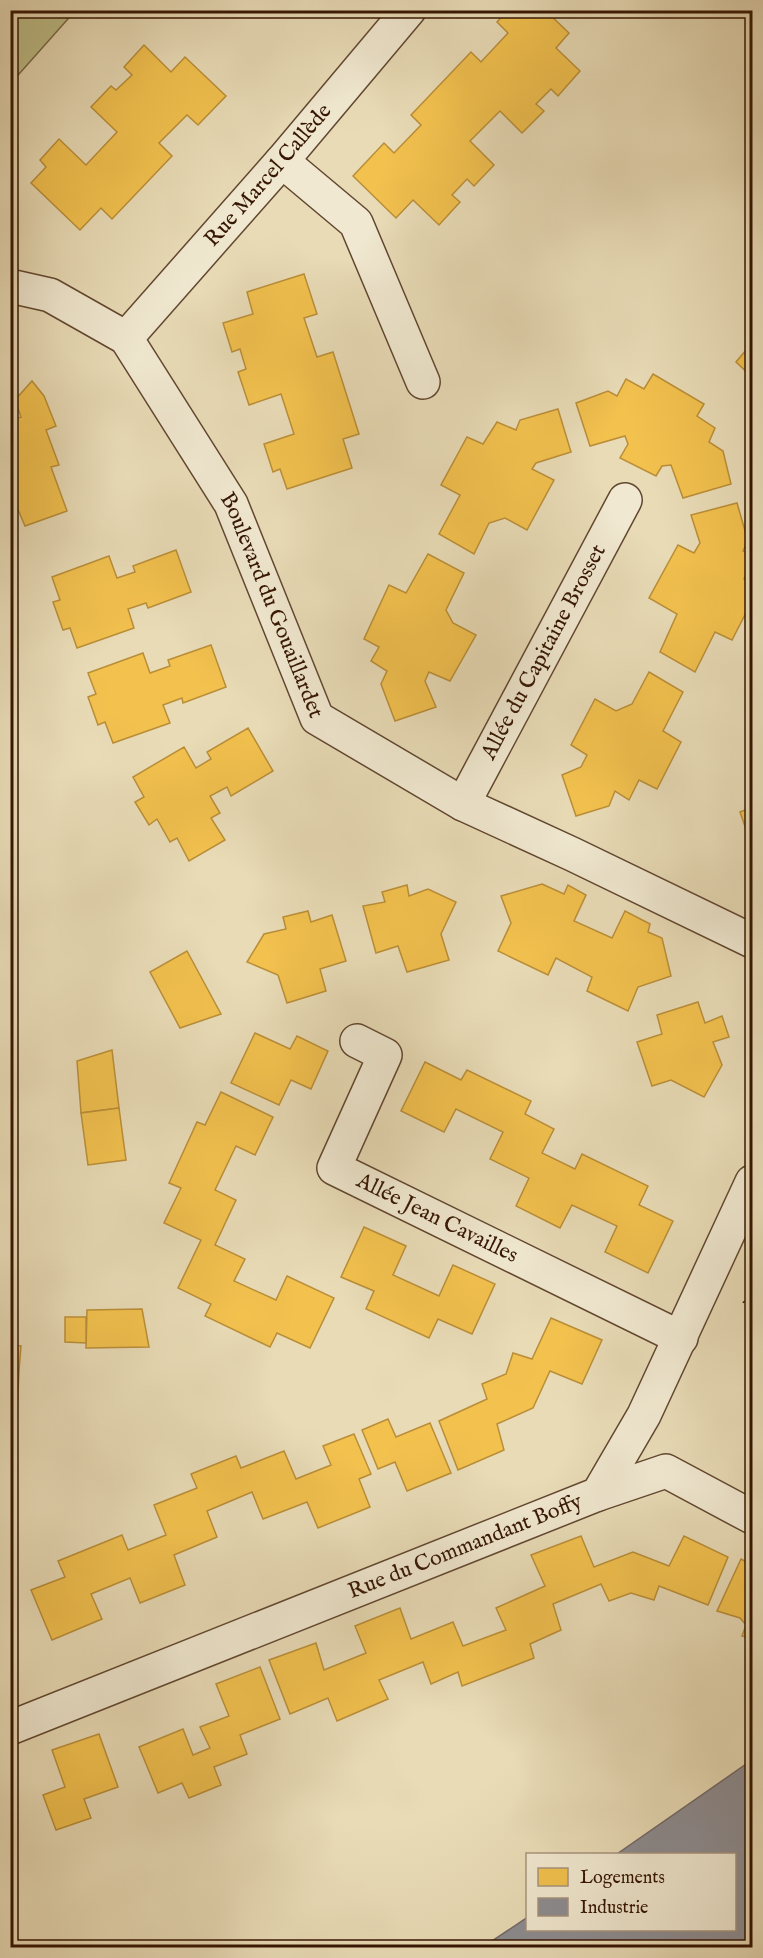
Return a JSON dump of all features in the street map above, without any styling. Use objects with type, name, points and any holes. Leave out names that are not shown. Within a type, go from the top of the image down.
[{"type":"street","name":"Rue Marcel Callède","points":[[126,338],[282,161],[409,10]]},
{"type":"street","points":[[282,161],[356,223],[423,382]]},
{"type":"street","name":"Boulevard du Gouaillardet","points":[[10,286],[50,295],[126,338],[231,504],[317,718],[463,804],[753,941]]},
{"type":"street","name":"Allée du Capitaine Brosset","points":[[463,804],[625,500]]},
{"type":"street","name":"Allée Jean Cavailles","points":[[357,1041],[385,1055],[334,1168],[681,1338]]},
{"type":"street","name":"Rue du Commandant Boffy","points":[[10,1728],[598,1494],[644,1414],[753,1182]]},
{"type":"street","points":[[598,1494],[666,1471],[753,1517]]},
{"type":"green space","points":[[10,11],[75,11],[11,83]]},
{"type":"building: Logements","points":[[508,10],[545,10],[569,33],[556,48],[580,71],[558,96],[551,89],[536,104],[544,111],[522,133],[500,111],[470,141],[494,165],[474,186],[467,179],[452,195],[460,202],[439,225],[413,200],[396,218],[353,176],[384,143],[394,153],[421,125],[411,115],[471,52],[481,62],[508,33],[497,22]]},
{"type":"building: Logements","points":[[144,45],[171,72],[185,57],[226,96],[198,125],[187,115],[159,143],[172,156],[112,219],[101,208],[80,230],[31,183],[46,167],[40,160],[59,139],[86,165],[117,132],[91,107],[111,86],[116,90],[132,75],[124,67]]},
{"type":"building: Logements","points":[[304,274],[317,314],[304,318],[317,357],[333,352],[359,434],[343,439],[352,468],[287,489],[280,469],[273,472],[264,444],[294,434],[281,394],[249,405],[238,372],[246,369],[240,349],[232,352],[223,323],[253,314],[247,292]]},
{"type":"building: Logements","points":[[752,343],[752,377],[736,362]]},
{"type":"building: Logements","points":[[653,374],[704,404],[697,416],[715,428],[709,442],[723,451],[731,484],[683,498],[671,465],[662,466],[656,476],[620,458],[628,444],[625,436],[590,446],[576,403],[608,391],[617,396],[626,379],[644,389]]},
{"type":"building: Logements","points":[[32,381],[44,396],[56,426],[46,430],[59,465],[51,467],[67,511],[25,526],[10,491],[10,483],[15,482],[10,469],[10,421],[21,417],[15,400]]},
{"type":"building: Logements","points":[[558,409],[571,452],[536,463],[532,469],[554,480],[527,530],[505,518],[489,523],[474,554],[439,534],[460,495],[441,485],[467,437],[483,444],[497,422],[516,430],[520,420]]},
{"type":"building: Logements","points":[[737,503],[748,541],[743,551],[752,556],[752,562],[744,579],[752,584],[752,601],[732,640],[715,632],[695,672],[660,652],[677,614],[649,598],[678,545],[694,553],[700,543],[691,515]]},
{"type":"building: Logements","points":[[176,550],[191,592],[148,608],[146,603],[128,609],[134,628],[77,648],[70,628],[63,630],[53,602],[60,600],[52,577],[109,556],[117,578],[135,572],[133,566]]},
{"type":"building: Logements","points":[[428,554],[464,573],[446,610],[453,623],[476,635],[450,681],[429,672],[425,681],[436,707],[395,721],[381,684],[387,671],[371,661],[379,647],[364,639],[389,585],[406,593]]},
{"type":"building: Logements","points":[[211,645],[226,687],[183,703],[182,698],[163,705],[170,723],[113,743],[105,722],[98,725],[88,697],[96,694],[88,673],[143,653],[150,673],[170,666],[168,660]]},
{"type":"building: Logements","points":[[649,672],[683,692],[663,731],[681,742],[657,789],[639,780],[629,800],[615,791],[609,806],[576,816],[562,775],[581,767],[587,755],[571,745],[595,699],[616,711],[632,704]]},
{"type":"building: Logements","points":[[248,728],[273,771],[231,796],[227,787],[210,796],[220,813],[211,818],[225,840],[189,861],[177,838],[170,842],[157,819],[149,825],[135,802],[144,797],[133,777],[184,747],[196,768],[211,759],[207,752]]},
{"type":"building: Logements","points":[[752,807],[752,847],[740,812]]},
{"type":"building: Logements","points":[[542,884],[564,894],[568,885],[586,895],[574,921],[612,938],[625,911],[650,924],[648,932],[662,938],[671,976],[638,987],[628,1011],[587,991],[592,977],[556,958],[548,975],[498,951],[511,923],[501,896]]},
{"type":"building: Logements","points":[[407,885],[409,896],[428,889],[456,902],[441,934],[449,960],[407,972],[398,946],[376,953],[363,906],[385,902],[382,892]]},
{"type":"building: Logements","points":[[308,911],[311,922],[332,915],[346,961],[320,969],[326,991],[287,1003],[278,975],[247,962],[264,934],[286,929],[283,917]]},
{"type":"building: Logements","points":[[187,951],[221,1014],[180,1028],[150,972]]},
{"type":"building: Logements","points":[[698,1002],[705,1023],[722,1016],[729,1037],[713,1042],[722,1065],[704,1097],[671,1080],[652,1086],[637,1042],[662,1034],[657,1015]]},
{"type":"building: Logements","points":[[255,1033],[290,1049],[297,1036],[328,1051],[311,1089],[291,1080],[279,1105],[231,1083]]},
{"type":"building: Logements","points":[[112,1050],[119,1108],[81,1113],[77,1061]]},
{"type":"building: Logements","points":[[425,1062],[461,1080],[467,1070],[531,1101],[525,1114],[554,1129],[542,1153],[575,1169],[582,1154],[648,1186],[639,1205],[673,1221],[648,1273],[605,1252],[617,1226],[572,1205],[560,1228],[516,1206],[529,1178],[490,1159],[503,1132],[456,1109],[444,1132],[401,1111]]},
{"type":"building: Logements","points":[[221,1092],[273,1117],[255,1155],[236,1146],[215,1190],[236,1200],[215,1245],[245,1259],[234,1281],[276,1300],[287,1276],[334,1298],[310,1348],[277,1333],[270,1347],[205,1316],[211,1304],[178,1288],[201,1240],[164,1223],[181,1188],[169,1183],[197,1122],[205,1125]]},
{"type":"building: Logements","points":[[119,1108],[126,1160],[88,1165],[81,1113]]},
{"type":"building: Logements","points":[[364,1227],[406,1246],[393,1275],[439,1296],[453,1265],[495,1284],[472,1334],[438,1319],[429,1338],[366,1309],[374,1291],[341,1277]]},
{"type":"building: Logements","points":[[142,1309],[149,1347],[86,1348],[87,1310]]},
{"type":"building: Logements","points":[[65,1317],[86,1317],[86,1343],[65,1342]]},
{"type":"building: Logements","points":[[551,1318],[602,1340],[582,1384],[550,1371],[533,1408],[497,1424],[504,1450],[458,1470],[439,1421],[487,1399],[482,1384],[506,1374],[513,1353],[532,1359]]},
{"type":"building: Logements","points":[[10,1345],[21,1346],[19,1371],[10,1371]]},
{"type":"building: Logements","points":[[10,1371],[19,1371],[16,1436],[10,1436]]},
{"type":"building: Logements","points":[[388,1419],[396,1437],[430,1423],[451,1473],[407,1491],[395,1462],[378,1469],[362,1430]]},
{"type":"building: Logements","points":[[354,1434],[371,1474],[359,1479],[370,1507],[318,1528],[307,1502],[263,1519],[252,1492],[207,1511],[217,1537],[174,1555],[185,1585],[140,1603],[130,1578],[91,1594],[102,1619],[52,1640],[31,1590],[65,1577],[58,1561],[122,1535],[128,1550],[166,1535],[154,1505],[197,1488],[191,1474],[236,1456],[241,1468],[284,1451],[296,1479],[331,1465],[323,1446]]},
{"type":"building: Logements","points":[[581,1536],[594,1567],[633,1552],[669,1566],[684,1536],[728,1557],[708,1605],[659,1586],[654,1600],[631,1593],[609,1601],[601,1584],[553,1604],[561,1630],[530,1644],[534,1658],[462,1686],[458,1672],[431,1684],[423,1662],[379,1680],[388,1699],[337,1721],[328,1698],[290,1714],[269,1660],[316,1643],[324,1670],[366,1653],[355,1626],[400,1608],[411,1639],[453,1622],[463,1646],[506,1630],[496,1608],[545,1586],[531,1555]]},
{"type":"building: Logements","points":[[741,1559],[752,1565],[752,1639],[742,1636],[746,1625],[740,1618],[717,1611]]},
{"type":"building: Logements","points":[[260,1667],[280,1719],[240,1735],[247,1754],[214,1767],[221,1785],[189,1798],[182,1783],[158,1793],[139,1747],[183,1729],[193,1755],[210,1748],[200,1727],[229,1716],[216,1684]]},
{"type":"building: Logements","points":[[99,1734],[118,1787],[84,1799],[91,1818],[56,1830],[43,1795],[65,1787],[52,1750]]},
{"type":"building: Industrie","points":[[752,1760],[752,1948],[497,1948],[492,1941],[526,1918],[526,1931],[736,1931],[736,1853],[618,1853]]}]
